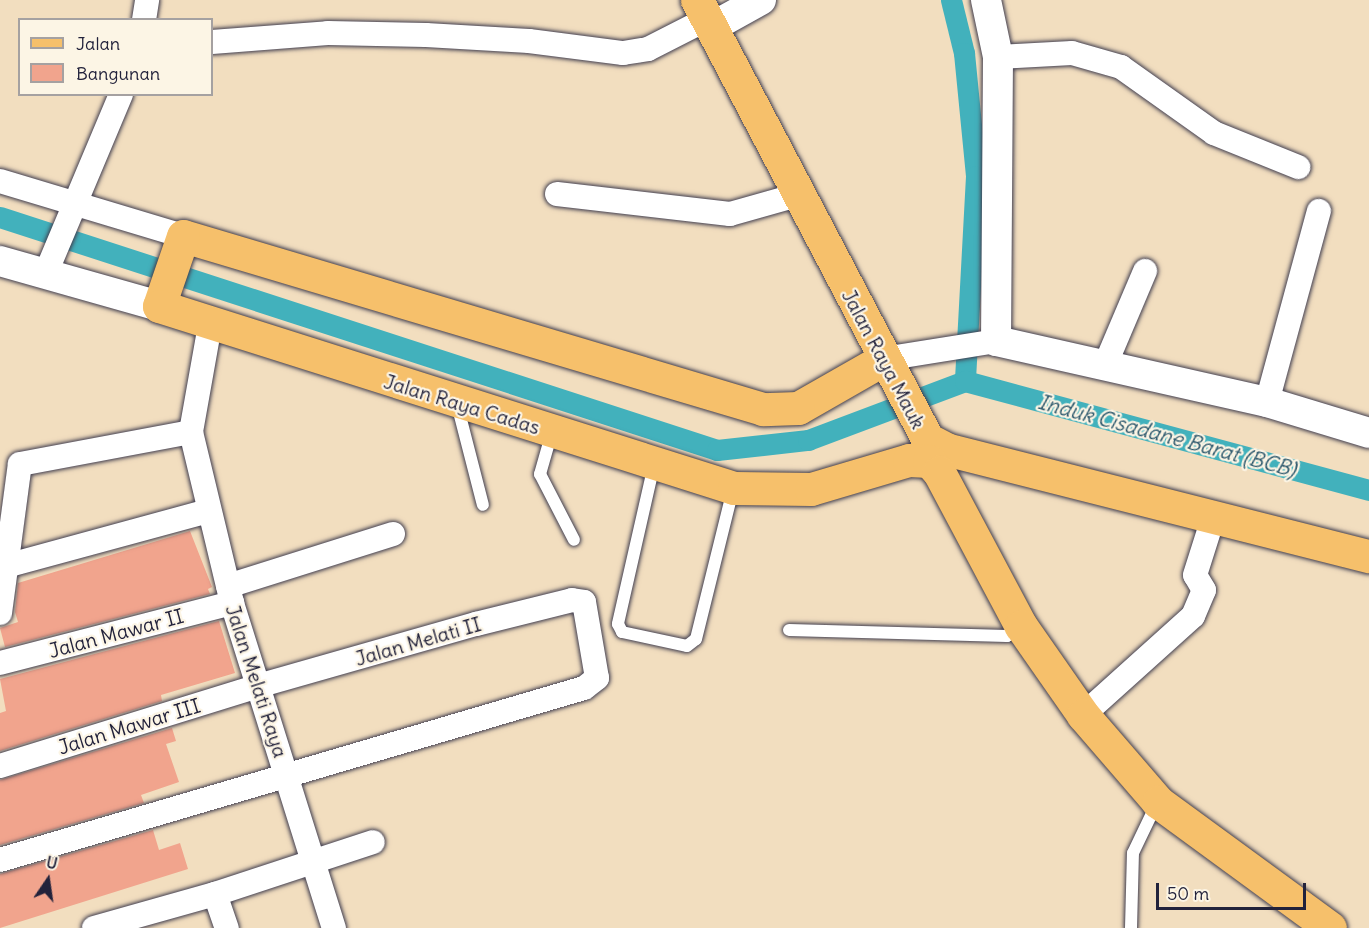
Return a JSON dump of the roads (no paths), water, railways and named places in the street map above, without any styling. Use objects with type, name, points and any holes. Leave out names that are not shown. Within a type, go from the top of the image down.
[{"type":"main road","name":"Jalan Raya Mauk","points":[[705,15],[797,195],[893,362],[925,447],[949,450],[1214,515],[1369,556]]},
{"type":"main road","points":[[162,299],[181,243],[763,409],[798,408],[893,362]]},
{"type":"main road","name":"Jalan Raya Cadas","points":[[162,299],[210,325],[654,465],[734,488],[811,489],[909,460],[925,447]]},
{"type":"main road","points":[[925,447],[1021,626],[1083,715],[1158,802],[1330,928]]},
{"type":"street","points":[[144,18],[147,0]]},
{"type":"street","points":[[213,42],[328,33],[415,35],[529,41],[623,53],[648,49],[705,15],[761,0]]},
{"type":"street","points":[[986,0],[998,57],[986,343]]},
{"type":"street","points":[[998,57],[1072,53],[1121,67],[1214,133],[1298,167]]},
{"type":"street","points":[[50,263],[120,96]]},
{"type":"street","points":[[0,181],[73,209],[181,243]]},
{"type":"street","points":[[557,194],[730,214],[797,195]]},
{"type":"street","points":[[1266,402],[1319,211]]},
{"type":"street","name":"Jalan Raya Cadas","points":[[0,261],[50,263],[162,299]]},
{"type":"street","points":[[1106,363],[1145,271]]},
{"type":"street","points":[[0,613],[20,464],[191,432],[210,325]]},
{"type":"street","points":[[893,362],[986,343],[1106,363],[1266,402],[1369,433]]},
{"type":"street","name":"Jalan Melati Raya","points":[[191,432],[208,511],[230,594],[286,775],[310,863],[334,928]]},
{"type":"street","points":[[6,566],[208,511]]},
{"type":"street","points":[[1083,715],[1193,616],[1204,590],[1195,575],[1214,515]]},
{"type":"street","name":"Jalan Mawar II","points":[[0,663],[230,594],[393,534]]},
{"type":"street","name":"Jalan Melati II","points":[[258,686],[476,624],[580,600],[584,602],[597,678],[584,688],[286,775]]},
{"type":"street","name":"Jalan Mawar III","points":[[0,766],[258,686]]},
{"type":"street","points":[[0,860],[286,775]]},
{"type":"street","points":[[94,928],[214,894],[373,842]]},
{"type":"street","points":[[214,894],[227,928]]},
{"type":"lane","points":[[457,403],[483,505]]},
{"type":"lane","points":[[552,432],[540,474],[574,540]]},
{"type":"lane","points":[[654,465],[618,624],[622,632],[687,646],[696,639],[734,488]]},
{"type":"lane","points":[[789,630],[1006,636],[1021,626]]},
{"type":"lane","points":[[1131,928],[1132,853],[1158,802]]},
{"type":"waterway","points":[[951,0],[964,53],[976,176],[965,381]]},
{"type":"waterway","points":[[0,217],[717,450],[808,440],[965,381]]},
{"type":"waterway","name":"Induk Cisadane Barat (BCB)","points":[[965,381],[1369,490]]}]
